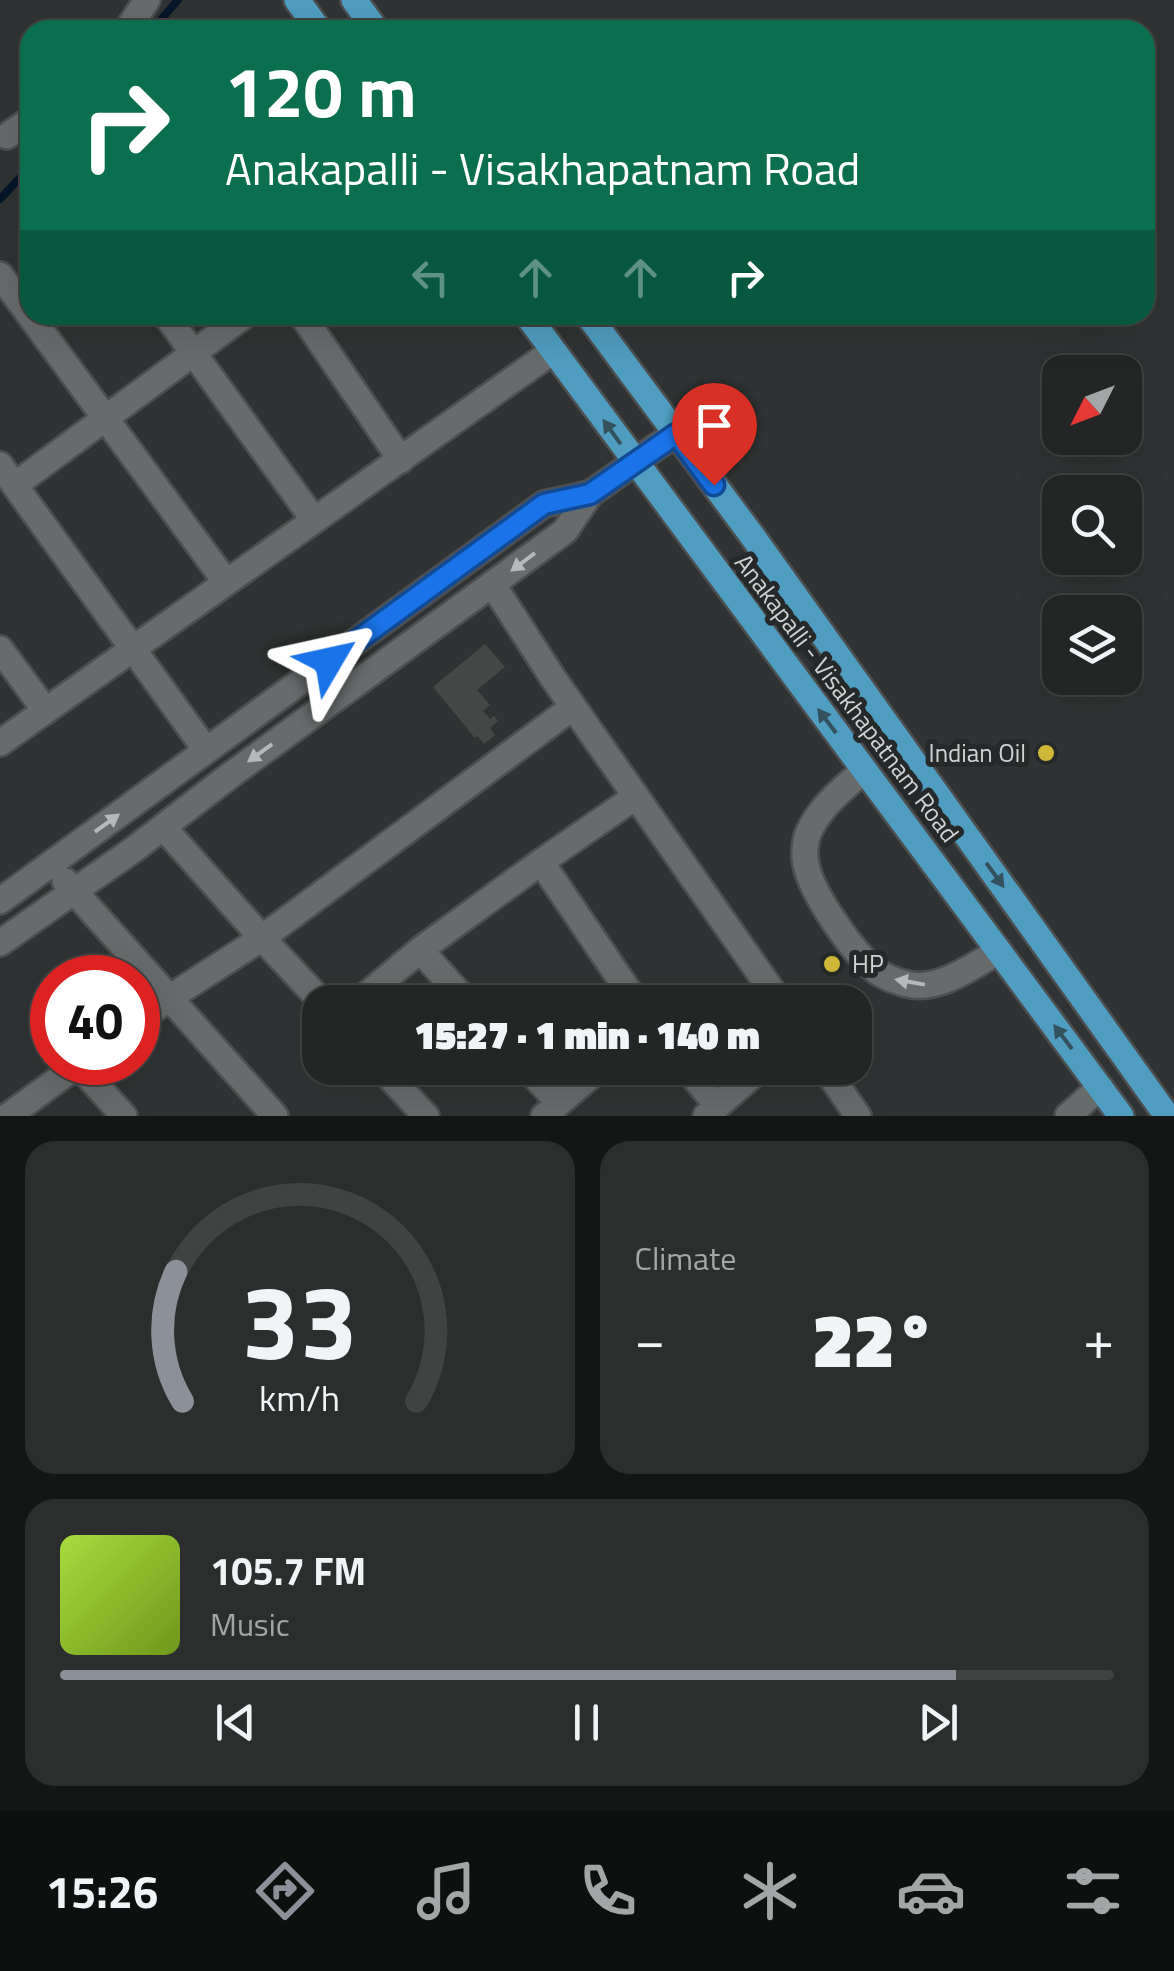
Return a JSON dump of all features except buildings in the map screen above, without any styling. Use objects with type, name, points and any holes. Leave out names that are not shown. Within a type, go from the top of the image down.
[{"type":"main road","name":"Anakapalli - Visakhapatnam Road","points":[[534,325],[1121,1116]]},
{"type":"main road","name":"Anakapalli - Visakhapatnam Road","points":[[595,325],[753,537],[1168,1116]]},
{"type":"street","points":[[0,275],[20,302]]},
{"type":"street","points":[[38,325],[226,582]]},
{"type":"street","points":[[173,325],[314,520]]},
{"type":"street","points":[[206,750],[7,475],[106,416],[231,325]]},
{"type":"street","points":[[309,325],[401,460]]},
{"type":"street","points":[[0,744],[553,351]]},
{"type":"street","points":[[0,943],[492,586],[565,531],[590,494],[676,434]]},
{"type":"street","points":[[0,901],[544,504],[590,494]]},
{"type":"street","points":[[492,586],[768,985]]},
{"type":"street","points":[[0,649],[45,710]]},
{"type":"street","points":[[160,1004],[262,938],[573,707]]},
{"type":"street","points":[[864,770],[821,810],[806,837],[806,864],[836,926],[879,973],[908,985],[927,985],[950,978],[999,952]]},
{"type":"street","points":[[378,985],[420,950],[635,797]]},
{"type":"street","points":[[163,827],[306,985]]},
{"type":"street","points":[[541,862],[624,985]]},
{"type":"street","points":[[50,864],[275,1116]]},
{"type":"street","points":[[420,950],[452,985]]},
{"type":"street","points":[[8,1116],[50,1085]]},
{"type":"street","points":[[97,1085],[124,1116]]},
{"type":"street","points":[[398,1085],[426,1116]]},
{"type":"street","points":[[537,1085],[552,1110],[581,1085]]},
{"type":"street","points":[[696,1085],[712,1111],[742,1085]]},
{"type":"street","points":[[837,1085],[858,1116]]},
{"type":"street","points":[[1068,1116],[1100,1087]]},
{"type":"waterway","points":[[161,20],[178,0]]},
{"type":"waterway","points":[[0,199],[20,178]]},
{"type":"place","name":"Indian Oil","points":[[1046,753]]},
{"type":"place","name":"HP","points":[[832,964]]},
{"type":"route","points":[[329,661],[544,504],[590,494],[676,434],[714,485]]}]
